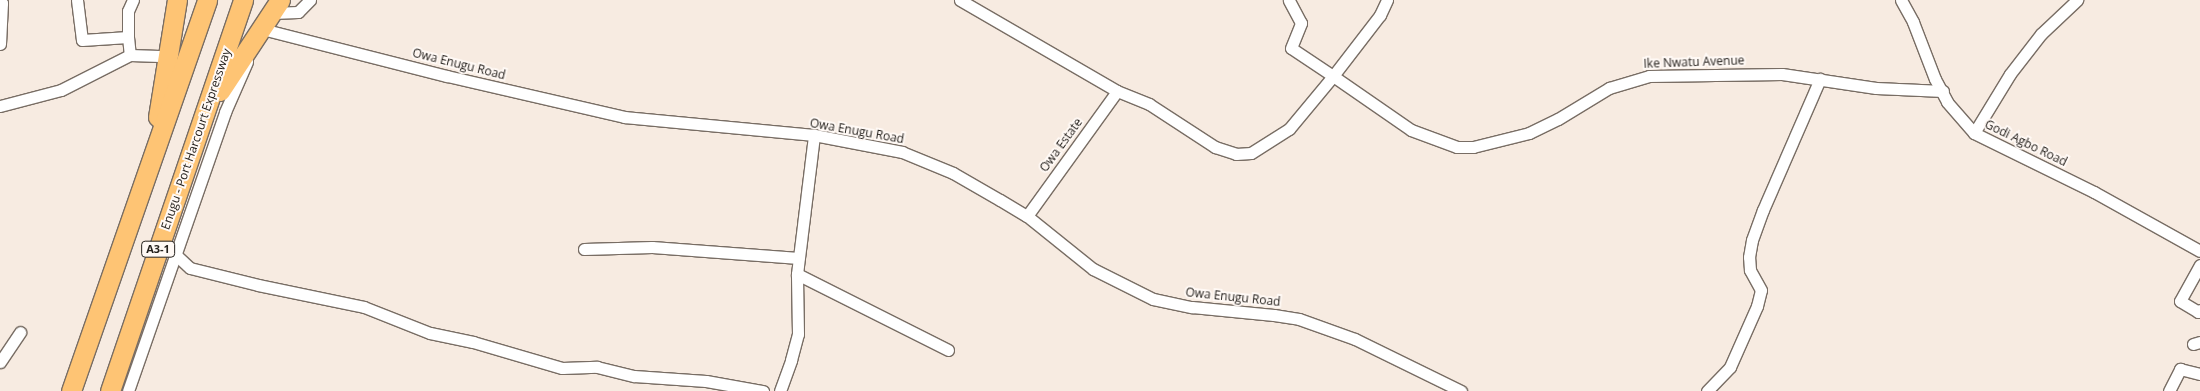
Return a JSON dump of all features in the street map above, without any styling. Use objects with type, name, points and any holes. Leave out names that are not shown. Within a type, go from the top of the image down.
[{"type":"highway","points":[[151,161],[166,56],[177,0]]},
{"type":"highway","points":[[151,161],[207,0]]},
{"type":"highway","name":"Enugu - Port Harcourt Expressway","points":[[110,391],[208,108],[243,0]]},
{"type":"highway","points":[[208,108],[276,6]]},
{"type":"highway","name":"A3-1","points":[[71,391],[151,161]]},
{"type":"street","points":[[77,0],[82,40],[128,37]]},
{"type":"street","points":[[130,55],[128,11],[133,0]]},
{"type":"street","points":[[276,6],[298,12],[310,0]]},
{"type":"street","points":[[960,0],[1117,91],[1149,104],[1215,147],[1236,154],[1251,153],[1289,129],[1380,15],[1387,0]]},
{"type":"street","name":"Ike Nwatu Avenue","points":[[1289,0],[1301,23],[1291,48],[1411,130],[1457,147],[1474,147],[1529,133],[1558,119],[1609,88],[1649,76],[1782,74],[1876,88],[1943,91]]},
{"type":"street","name":"Godi Agbo Road","points":[[1901,0],[1914,22],[1935,79],[1943,91],[1947,102],[1974,133],[2094,192],[2200,251]]},
{"type":"street","points":[[1974,133],[2010,74],[2041,34],[2077,0]]},
{"type":"street","points":[[0,3],[2,3],[0,44]]},
{"type":"street","points":[[128,391],[225,112],[262,29]]},
{"type":"street","name":"Owa Enugu Road","points":[[262,29],[447,76],[624,117],[814,135],[902,152],[959,176],[1026,216],[1093,269],[1153,299],[1192,308],[1266,314],[1299,319],[1355,340],[1460,391]]},
{"type":"street","points":[[0,106],[61,90],[130,55],[166,56]]},
{"type":"street","points":[[1707,391],[1730,366],[1757,306],[1761,290],[1750,270],[1749,257],[1752,240],[1763,210],[1820,79]]},
{"type":"street","name":"Owa Estate","points":[[1026,216],[1117,91]]},
{"type":"street","points":[[780,391],[798,334],[797,274],[814,135]]},
{"type":"street","points":[[584,249],[652,247],[799,258]]},
{"type":"street","points":[[176,255],[190,268],[258,285],[364,306],[430,333],[473,342],[562,368],[597,367],[634,376],[706,381],[763,391]]},
{"type":"street","points":[[2200,265],[2180,301],[2198,312],[2200,310]]},
{"type":"street","points":[[797,274],[948,350]]},
{"type":"street","points":[[0,362],[20,332]]},
{"type":"street","points":[[2169,391],[2180,368],[2200,374]]}]
